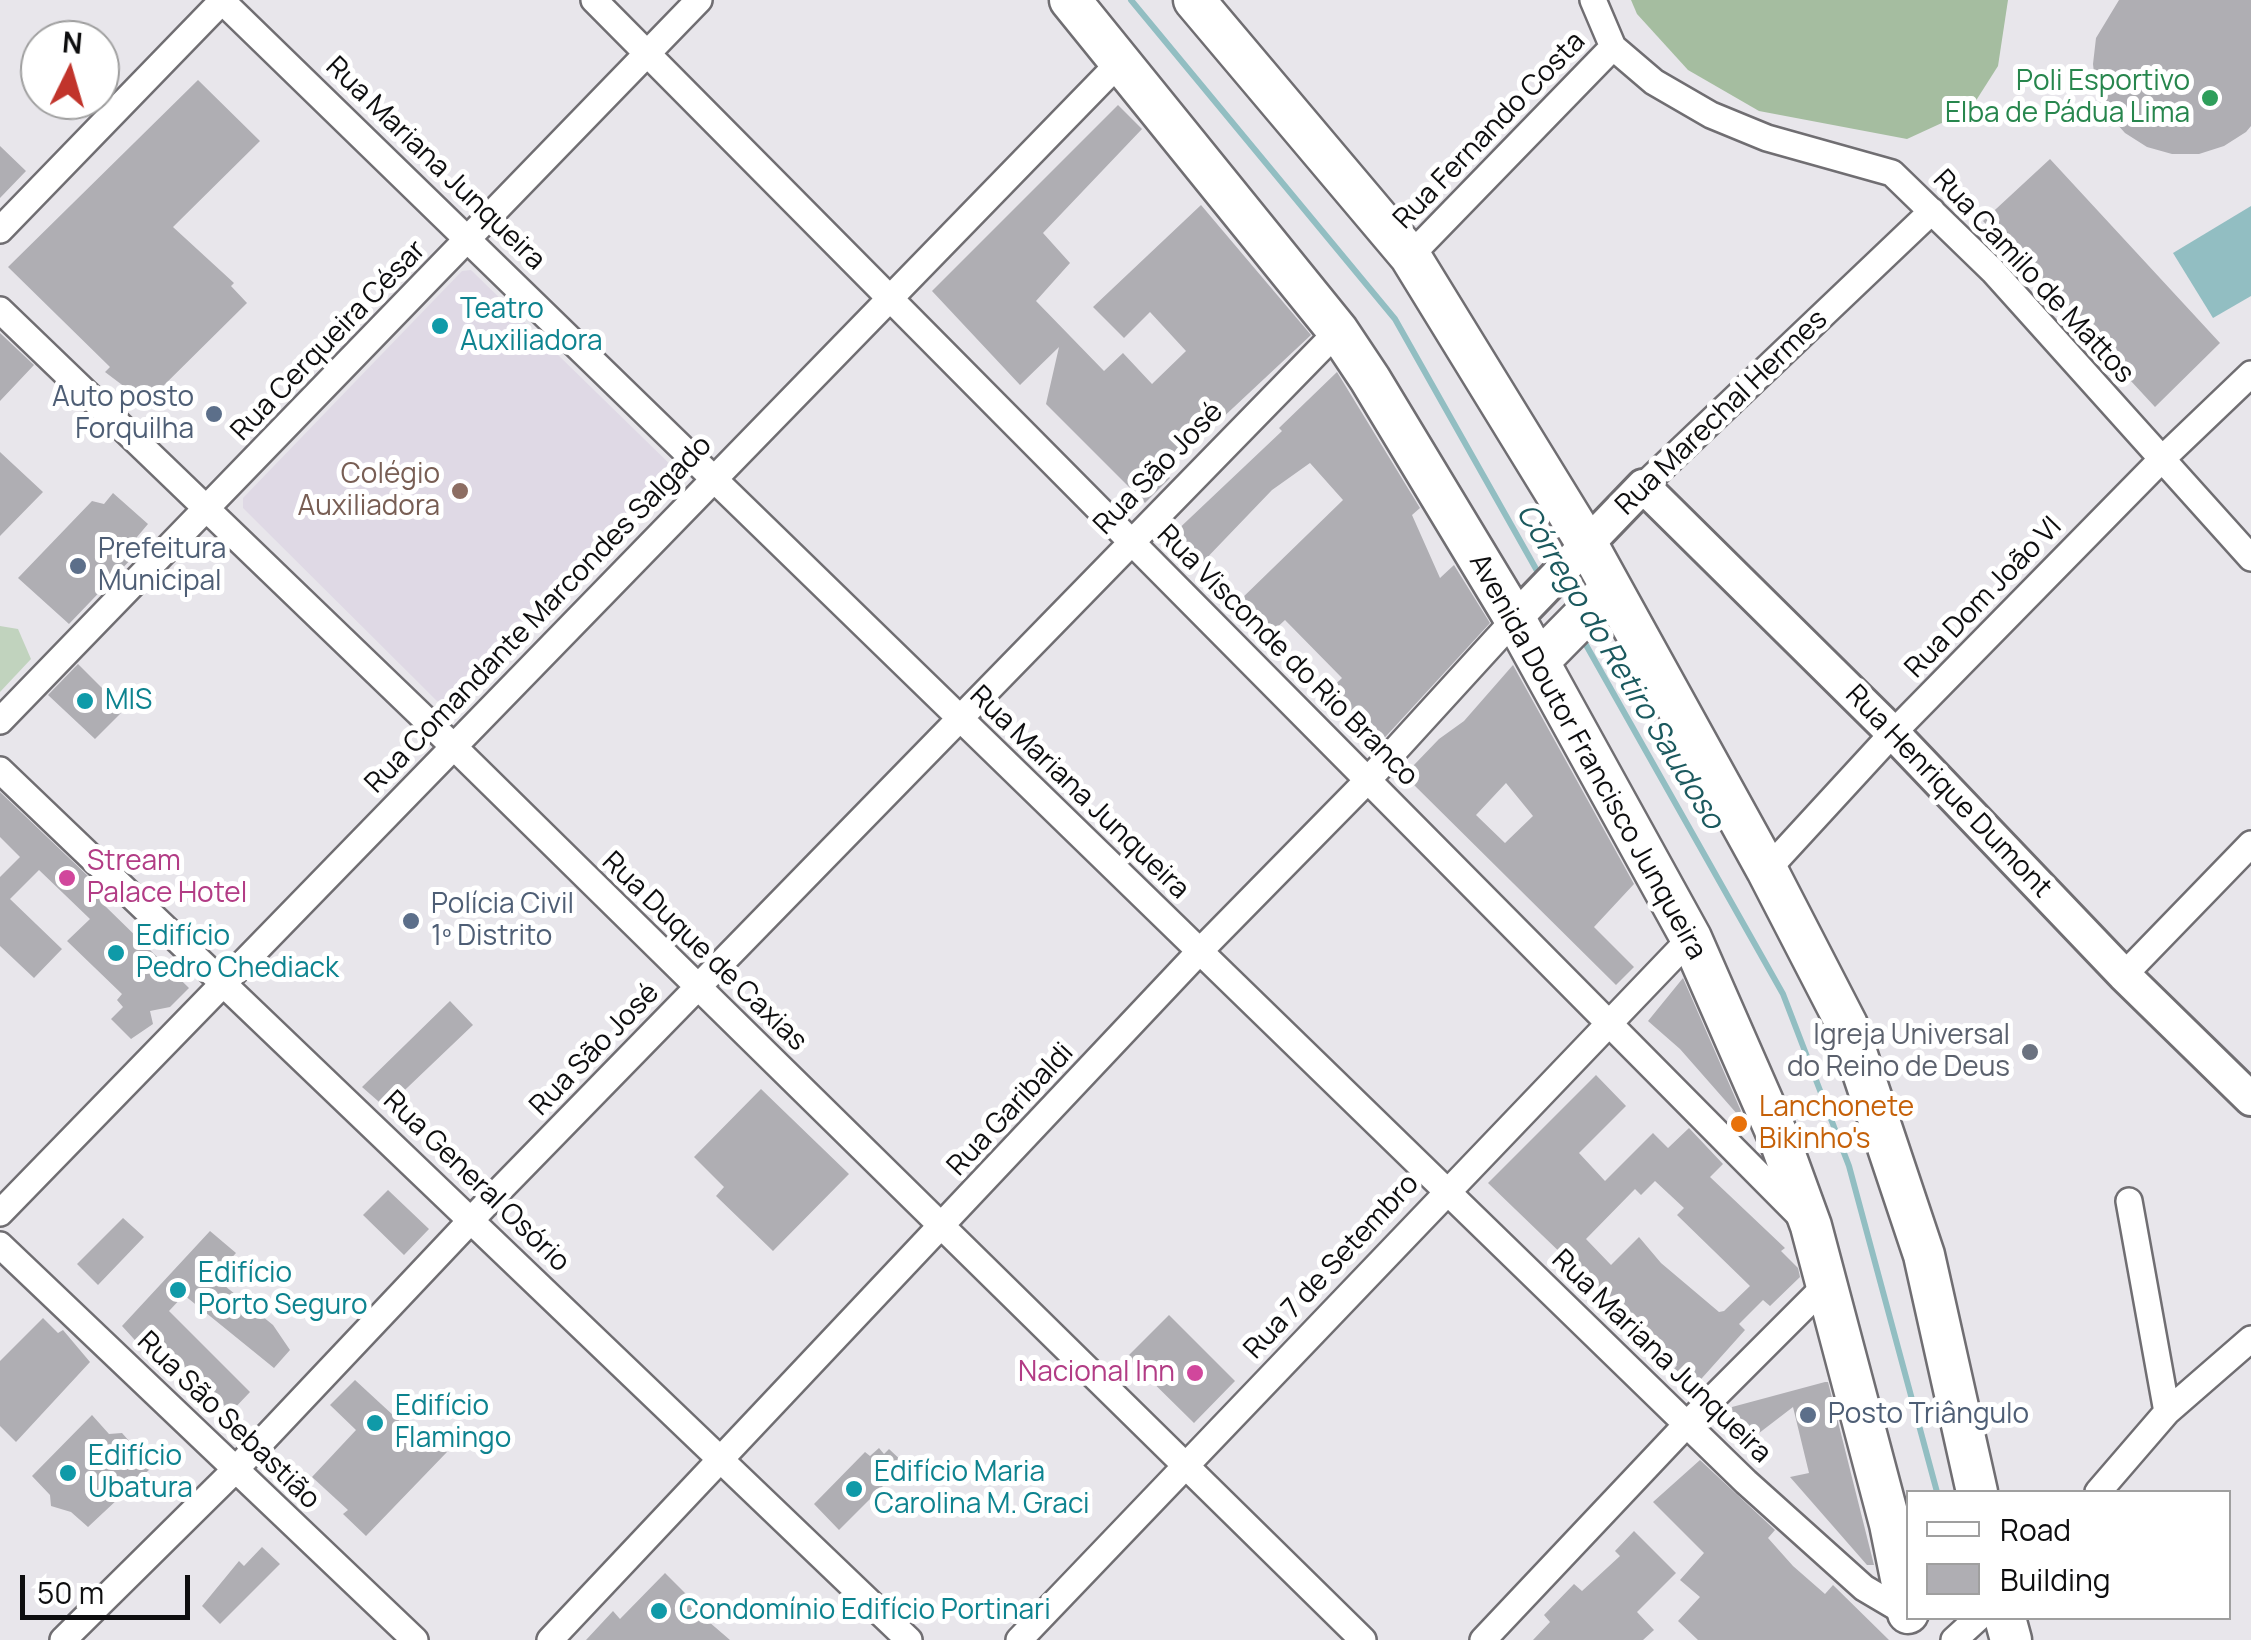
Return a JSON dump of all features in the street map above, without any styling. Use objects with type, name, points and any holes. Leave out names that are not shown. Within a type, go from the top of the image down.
[{"type":"main road","name":"Avenida Doutor Francisco Junqueira","points":[[1070,0],[1338,330],[1550,650],[1691,938],[1780,1142],[1811,1226],[1906,1596]]},
{"type":"main road","points":[[1194,0],[1410,256],[1578,554],[1767,870],[1847,1025],[1924,1255],[1977,1490]]},
{"type":"main road","points":[[1550,650],[1604,596]]},
{"type":"street","points":[[0,230],[222,0]]},
{"type":"street","name":"Rua Mariana Junqueira","points":[[222,0],[1686,1424],[1864,1588],[1906,1604]]},
{"type":"street","name":"Rua Visconde do Rio Branco","points":[[594,0],[1811,1226]]},
{"type":"street","name":"Rua Cerqueira César","points":[[0,720],[699,0]]},
{"type":"street","name":"Rua Camilo de Mattos","points":[[1594,0],[1614,47],[1654,82],[1712,116],[1767,138],[1892,173],[1993,271],[2251,558]]},
{"type":"street","name":"Rua Fernando Costa","points":[[1410,256],[1614,47]]},
{"type":"street","name":"Rua Comandante Marcondes Salgado","points":[[0,1213],[1122,60]]},
{"type":"street","name":"Rua Marechal Hermes","points":[[1525,609],[1644,486],[1932,211]]},
{"type":"street","name":"Rua Duque de Caxias","points":[[0,310],[453,746],[1363,1640]]},
{"type":"street","name":"Rua São José","points":[[62,1640],[235,1470],[472,1220],[1338,330]]},
{"type":"street","name":"Rua Dom João VI","points":[[1767,870],[1893,733],[2160,460],[2251,374]]},
{"type":"street","name":"Rua Henrique Dumont","points":[[1644,486],[1893,733],[2124,974],[2251,1099]]},
{"type":"street","name":"Rua Garibaldi","points":[[550,1640],[1199,952],[1367,781],[1525,609]]},
{"type":"street","name":"Rua General Osório","points":[[0,770],[909,1640]]},
{"type":"street","points":[[2124,974],[2251,844]]},
{"type":"street","name":"Rua 7 de Setembro","points":[[1019,1640],[1446,1189],[1691,938]]},
{"type":"street","points":[[2129,1200],[2167,1412]]},
{"type":"street","name":"Rua São Sebastião","points":[[0,1245],[415,1640]]},
{"type":"street","points":[[1482,1640],[1686,1424],[1827,1284]]},
{"type":"street","points":[[2100,1490],[2167,1412],[2251,1340]]},
{"type":"street","points":[[1954,1640],[1976,1620]]},
{"type":"shaded area","name":"Colégio Auxiliadora","points":[[471,270],[679,473],[678,485],[453,705],[442,706],[243,508],[243,498],[462,271]]},
{"type":"green space","points":[[1631,0],[2008,0],[1998,66],[1970,110],[1907,139],[1759,111],[1688,70],[1637,14]]},
{"type":"green space","points":[[0,626],[18,629],[31,659],[0,692]]},
{"type":"water","points":[[2251,206],[2251,296],[2213,318],[2173,253]]},
{"type":"building","points":[[2119,0],[2251,0],[2251,126],[2246,132],[2224,146],[2199,154],[2172,154],[2147,147],[2125,133],[2108,114],[2096,90],[2093,64],[2096,38]]},
{"type":"building","points":[[198,80],[260,141],[173,227],[234,283],[231,286],[247,303],[146,403],[105,372],[110,367],[8,267]]},
{"type":"building","points":[[1118,105],[1142,129],[1043,233],[1070,263],[1036,301],[1104,371],[1123,353],[1152,384],[1186,351],[1150,312],[1124,338],[1093,307],[1201,205],[1311,335],[1218,422],[1212,417],[1160,467],[1170,478],[1145,503],[1046,404],[1059,347],[1020,385],[932,291]]},
{"type":"building","points":[[0,146],[26,171],[0,198]]},
{"type":"building","points":[[2050,159],[2220,343],[2155,407],[1983,221]]},
{"type":"building","points":[[0,333],[34,365],[0,401]]},
{"type":"building","points":[[1337,372],[1420,508],[1412,515],[1440,578],[1454,565],[1490,623],[1377,746],[1325,694],[1342,678],[1285,620],[1270,634],[1237,603],[1343,500],[1310,463],[1272,490],[1200,565],[1171,536],[1282,431],[1279,428]]},
{"type":"building","points":[[0,452],[43,492],[0,536]]},
{"type":"building","name":"Prefeitura Municipal","points":[[113,493],[148,524],[137,537],[137,553],[69,624],[18,578],[92,501],[104,504]]},
{"type":"building","name":"MIS","points":[[78,664],[124,710],[95,739],[48,695]]},
{"type":"building","points":[[1513,665],[1634,884],[1594,927],[1634,967],[1616,985],[1411,782],[1413,766],[1439,739],[1464,721]],"holes":[[[1506,783],[1533,816],[1505,843],[1476,815]]]},
{"type":"building","points":[[0,792],[110,897],[103,904],[189,988],[170,1007],[150,1011],[153,1024],[131,1039],[111,1019],[123,1007],[117,1000],[122,994],[67,941],[90,919],[39,870],[10,899],[62,949],[34,978],[0,946],[0,877],[20,857],[0,837]]},
{"type":"building","points":[[1683,978],[1741,1111],[1738,1115],[1680,1049],[1648,1021]]},
{"type":"building","points":[[450,1001],[473,1025],[386,1108],[362,1087]]},
{"type":"building","points":[[1596,1075],[1626,1106],[1579,1153],[1605,1181],[1653,1133],[1668,1148],[1689,1128],[1723,1164],[1710,1177],[1785,1248],[1781,1251],[1798,1268],[1800,1277],[1770,1306],[1763,1300],[1739,1324],[1745,1330],[1694,1387],[1674,1369],[1677,1365],[1488,1183]],"holes":[[[1655,1181],[1684,1208],[1677,1215],[1750,1286],[1724,1311],[1719,1312],[1661,1263],[1639,1237],[1611,1265],[1586,1239],[1635,1189],[1641,1195]]]},
{"type":"building","points":[[761,1089],[849,1174],[773,1251],[716,1196],[724,1187],[694,1157]]},
{"type":"building","points":[[388,1190],[429,1229],[404,1255],[363,1215]]},
{"type":"building","points":[[123,1218],[144,1237],[98,1285],[77,1264]]},
{"type":"building","points":[[210,1231],[236,1253],[214,1277],[273,1325],[290,1350],[274,1368],[184,1295],[169,1311],[250,1392],[231,1412],[155,1338],[144,1350],[122,1326]]},
{"type":"building","points":[[1169,1315],[1235,1381],[1194,1423],[1127,1357]]},
{"type":"building","points":[[43,1318],[58,1333],[63,1330],[90,1362],[16,1442],[0,1426],[0,1361]]},
{"type":"building","points":[[355,1380],[420,1440],[427,1433],[447,1452],[366,1536],[343,1514],[348,1510],[312,1477],[356,1430],[330,1405]]},
{"type":"building","points":[[1825,1382],[1874,1565],[1867,1565],[1790,1477],[1809,1473],[1793,1407],[1750,1440],[1734,1427],[1732,1407]]},
{"type":"building","name":"Edifício Ubatura","points":[[92,1415],[109,1434],[122,1433],[130,1442],[132,1454],[150,1469],[88,1527],[71,1512],[51,1506],[50,1495],[32,1476]]},
{"type":"building","name":"Edifício Maria Carolina M. Graci","points":[[879,1448],[884,1454],[889,1449],[905,1464],[839,1530],[814,1504],[865,1452],[870,1456]]},
{"type":"building","points":[[1700,1460],[1775,1530],[1768,1538],[1793,1566],[1825,1594],[1833,1585],[1889,1640],[1698,1640],[1678,1621],[1700,1597],[1680,1580],[1704,1553],[1653,1502]]},
{"type":"building","points":[[1634,1531],[1676,1573],[1637,1612],[1654,1630],[1643,1640],[1533,1640],[1550,1622],[1544,1615],[1574,1584],[1582,1591],[1620,1556],[1615,1551]]},
{"type":"building","points":[[262,1547],[280,1564],[220,1624],[202,1606],[239,1561],[244,1566]]},
{"type":"building","name":"Condomínio Edifício Portinari","points":[[665,1573],[697,1605],[694,1609],[730,1640],[586,1640],[613,1611],[620,1619]]},
{"type":"waterway","name":"Córrego do Retiro Saudoso","points":[[1131,0],[1395,319],[1540,576]]},
{"type":"waterway","name":"Córrego do Retiro Saudoso","points":[[1581,636],[1783,994],[1849,1166],[1936,1490]]},
{"type":"place","name":"Poli Esportivo Elba de Pádua Lima","points":[[2210,98]]},
{"type":"place","name":"Teatro Auxiliadora","points":[[440,326]]},
{"type":"place","name":"Auto posto Forquilha","points":[[214,414]]},
{"type":"place","name":"Colégio Auxiliadora","points":[[460,491]]},
{"type":"place","name":"Prefeitura Municipal","points":[[78,566]]},
{"type":"place","name":"MIS","points":[[85,701]]},
{"type":"place","name":"Stream Palace Hotel","points":[[67,878]]},
{"type":"place","name":"Polícia Civil 1º Distrito","points":[[411,921]]},
{"type":"place","name":"Edifício Pedro Chediack","points":[[116,953]]},
{"type":"place","name":"Igreja Universal do Reino de Deus","points":[[2030,1052]]},
{"type":"place","name":"Lanchonete Bikinho's","points":[[1739,1124]]},
{"type":"place","name":"Edifício Porto Seguro","points":[[178,1290]]},
{"type":"place","name":"Nacional Inn","points":[[1195,1373]]},
{"type":"place","name":"Posto Triângulo","points":[[1808,1415]]},
{"type":"place","name":"Edifício Flamingo","points":[[375,1423]]},
{"type":"place","name":"Edifício Ubatura","points":[[68,1473]]},
{"type":"place","name":"Edifício Maria Carolina M. Graci","points":[[854,1489]]},
{"type":"place","name":"Condomínio Edifício Portinari","points":[[659,1611]]}]
